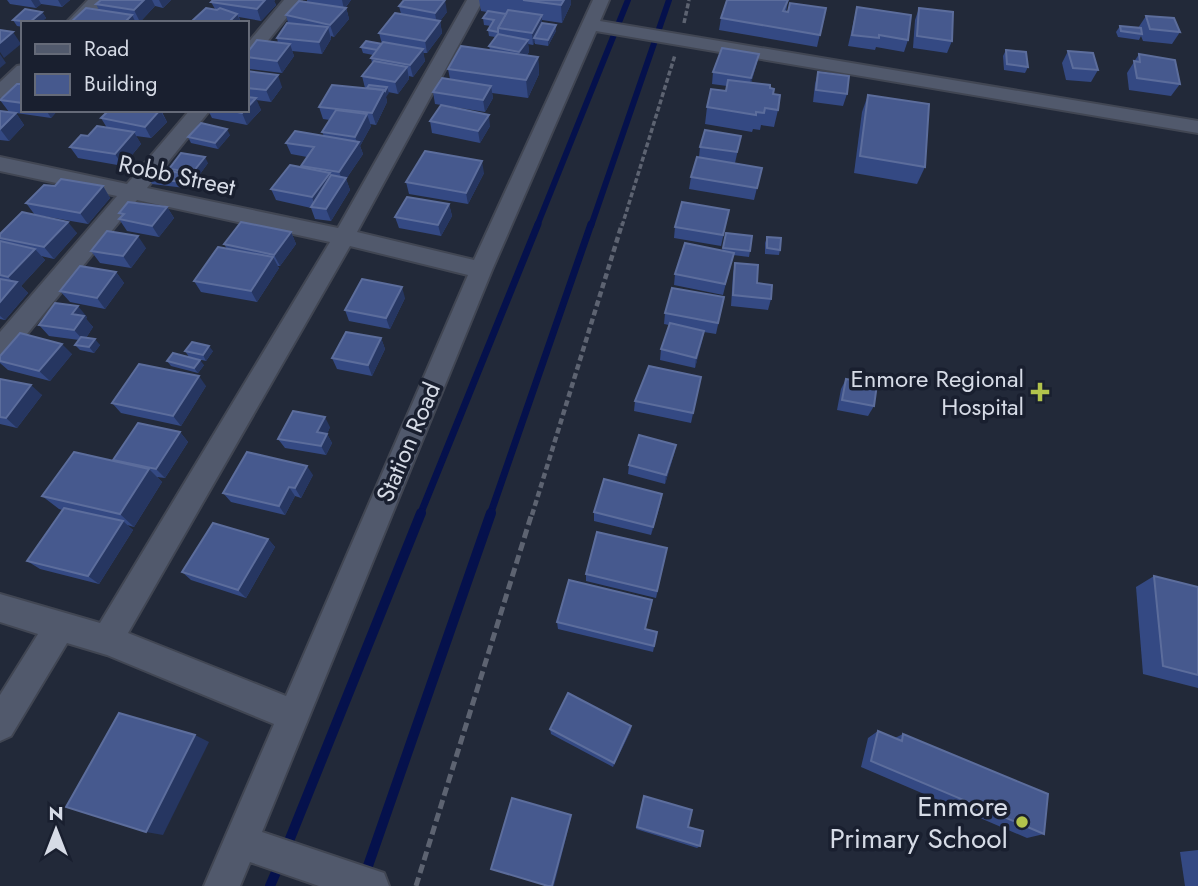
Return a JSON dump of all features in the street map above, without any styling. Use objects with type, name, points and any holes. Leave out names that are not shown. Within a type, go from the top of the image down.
[{"type":"street","points":[[76,21],[98,0]]},
{"type":"street","points":[[248,54],[293,0]]},
{"type":"street","points":[[107,640],[344,237],[475,0]]},
{"type":"street","name":"Station Road","points":[[222,886],[481,270],[601,0]]},
{"type":"street","points":[[590,25],[1198,127]]},
{"type":"street","points":[[0,92],[21,72]]},
{"type":"street","points":[[0,349],[199,112]]},
{"type":"street","name":"Robb Street","points":[[0,164],[344,237],[481,270]]},
{"type":"street","points":[[0,608],[107,640],[292,715]]},
{"type":"street","points":[[0,725],[60,626]]},
{"type":"street","points":[[241,842],[356,880]]},
{"type":"path","points":[[416,886],[680,40],[689,0]]},
{"type":"building","points":[[101,0],[144,0],[134,10],[96,4]]},
{"type":"building","points":[[265,0],[257,9],[211,2]]},
{"type":"building","points":[[404,0],[445,0],[435,13],[399,6]]},
{"type":"building","points":[[523,0],[564,0],[561,5]]},
{"type":"building","points":[[727,0],[788,0],[783,11],[788,12],[790,3],[826,8],[820,35],[721,18]]},
{"type":"building","points":[[299,1],[346,8],[330,25],[286,15]]},
{"type":"building","points":[[857,7],[911,15],[908,40],[879,35],[879,38],[852,35]]},
{"type":"building","points":[[86,8],[132,15],[126,21],[72,21]]},
{"type":"building","points":[[206,8],[220,8],[237,14],[230,21],[192,21]]},
{"type":"building","points":[[919,8],[953,12],[952,41],[917,36]]},
{"type":"building","points":[[25,9],[42,12],[31,21],[13,20]]},
{"type":"building","points":[[508,10],[542,15],[532,33],[498,28]]},
{"type":"building","points":[[488,11],[506,14],[498,32],[488,30],[494,20],[483,18]]},
{"type":"building","points":[[395,13],[440,21],[425,41],[379,33]]},
{"type":"building","points":[[1146,16],[1174,18],[1180,32],[1150,29]]},
{"type":"building","points":[[287,23],[328,27],[319,42],[277,38]]},
{"type":"building","points":[[542,23],[556,25],[548,40],[534,38]]},
{"type":"building","points":[[1120,26],[1141,28],[1142,34],[1121,31]]},
{"type":"building","points":[[0,30],[13,32],[0,43]]},
{"type":"building","points":[[498,34],[528,40],[519,52],[489,46]]},
{"type":"building","points":[[257,40],[290,44],[277,61],[248,57],[248,52]]},
{"type":"building","points":[[366,41],[382,44],[377,50],[361,47]]},
{"type":"building","points":[[383,42],[423,49],[410,65],[371,58]]},
{"type":"building","points":[[461,46],[538,57],[526,80],[448,69]]},
{"type":"building","points":[[722,48],[759,54],[751,78],[713,72]]},
{"type":"building","points":[[1006,50],[1026,52],[1028,67],[1007,64]]},
{"type":"building","points":[[1068,51],[1093,53],[1098,70],[1073,68]]},
{"type":"building","points":[[1139,54],[1175,60],[1180,84],[1137,78],[1134,61],[1140,62]]},
{"type":"building","points":[[374,61],[407,67],[395,82],[362,76]]},
{"type":"building","points":[[248,71],[278,75],[266,90],[248,88]]},
{"type":"building","points":[[818,72],[849,76],[847,94],[816,90]]},
{"type":"building","points":[[442,78],[491,86],[483,100],[433,92]]},
{"type":"building","points":[[728,80],[770,85],[770,88],[774,89],[773,94],[780,95],[778,110],[765,108],[764,113],[756,112],[756,115],[707,107],[711,89],[726,91]]},
{"type":"building","points":[[17,84],[21,84],[21,103],[0,100]]},
{"type":"building","points":[[332,85],[384,90],[372,113],[319,107]]},
{"type":"building","points":[[369,85],[387,87],[385,91],[367,88]]},
{"type":"building","points":[[868,95],[929,104],[925,167],[860,156]]},
{"type":"building","points":[[248,97],[256,98],[248,107]]},
{"type":"building","points":[[441,105],[489,115],[478,131],[430,121]]},
{"type":"building","points":[[336,110],[367,114],[355,137],[322,132]]},
{"type":"building","points":[[0,111],[16,113],[0,129]]},
{"type":"building","points":[[107,112],[158,112],[145,127],[101,118]]},
{"type":"building","points":[[201,123],[227,129],[215,143],[188,137]]},
{"type":"building","points":[[97,126],[134,132],[115,154],[70,147],[81,135],[88,136]]},
{"type":"building","points":[[705,130],[741,136],[737,152],[700,147]]},
{"type":"building","points":[[295,131],[359,142],[339,172],[301,166],[314,147],[286,143]]},
{"type":"building","points":[[425,151],[482,161],[466,193],[406,182]]},
{"type":"building","points":[[181,153],[205,157],[193,172],[169,169]]},
{"type":"building","points":[[697,157],[762,168],[757,188],[691,177]]},
{"type":"building","points":[[290,165],[330,173],[312,197],[271,189]]},
{"type":"building","points":[[155,169],[188,174],[181,182],[149,178]]},
{"type":"building","points":[[331,175],[346,178],[326,209],[311,207]]},
{"type":"building","points":[[61,179],[103,186],[80,213],[26,203],[44,185],[55,186]]},
{"type":"building","points":[[407,197],[449,204],[438,225],[395,217]]},
{"type":"building","points":[[128,202],[167,207],[152,226],[119,219],[124,214],[119,213]]},
{"type":"building","points":[[682,202],[729,210],[723,235],[675,227]]},
{"type":"building","points":[[22,212],[68,222],[44,247],[0,238],[0,234]]},
{"type":"building","points":[[241,222],[291,232],[274,255],[224,244]]},
{"type":"building","points":[[107,231],[138,236],[123,256],[91,251]]},
{"type":"building","points":[[726,233],[752,236],[750,251],[723,248]]},
{"type":"building","points":[[767,237],[781,238],[780,250],[767,248]]},
{"type":"building","points":[[0,241],[35,249],[8,277],[0,275]]},
{"type":"building","points":[[685,243],[734,253],[725,284],[675,274]]},
{"type":"building","points":[[218,247],[273,257],[251,291],[194,281]]},
{"type":"building","points":[[735,263],[758,265],[757,283],[772,285],[771,299],[733,295]]},
{"type":"building","points":[[80,266],[116,272],[97,298],[60,291]]},
{"type":"building","points":[[0,279],[17,282],[0,302]]},
{"type":"building","points":[[362,279],[402,287],[386,318],[345,310]]},
{"type":"building","points":[[672,288],[724,297],[718,323],[665,313]]},
{"type":"building","points":[[55,303],[78,306],[72,314],[84,316],[74,330],[39,325]]},
{"type":"building","points":[[670,323],[704,331],[696,358],[661,349]]},
{"type":"building","points":[[346,332],[381,338],[368,365],[332,358]]},
{"type":"building","points":[[20,333],[62,344],[39,371],[0,361],[0,356]]},
{"type":"building","points":[[81,337],[95,339],[89,347],[75,345]]},
{"type":"building","points":[[192,342],[209,346],[203,355],[185,351]]},
{"type":"building","points":[[173,353],[200,360],[194,368],[167,361]]},
{"type":"building","points":[[139,364],[199,376],[173,416],[112,403]]},
{"type":"building","points":[[649,366],[701,377],[693,413],[635,401]]},
{"type":"building","points":[[0,379],[31,385],[6,418],[0,417]]},
{"type":"building","points":[[846,379],[877,384],[874,406],[842,400]]},
{"type":"building","points":[[293,411],[325,417],[317,432],[327,434],[321,446],[278,439]]},
{"type":"building","points":[[138,423],[180,432],[156,469],[113,460]]},
{"type":"building","points":[[639,435],[676,445],[666,475],[629,465]]},
{"type":"building","points":[[74,452],[149,469],[120,514],[42,496]]},
{"type":"building","points":[[247,452],[307,466],[295,488],[289,487],[279,506],[223,493]]},
{"type":"building","points":[[604,479],[662,494],[653,527],[594,512]]},
{"type":"building","points":[[64,508],[123,521],[88,576],[27,561]]},
{"type":"building","points":[[213,523],[268,539],[238,590],[182,572]]},
{"type":"building","points":[[597,532],[667,548],[657,591],[586,574]]},
{"type":"building","points":[[1154,576],[1198,587],[1198,675],[1163,666]]},
{"type":"building","points":[[569,580],[652,600],[645,629],[657,632],[654,646],[557,622]]},
{"type":"building","points":[[568,693],[631,726],[614,763],[550,729]]},
{"type":"building","points":[[119,713],[195,735],[146,832],[66,807]]},
{"type":"building","points":[[878,731],[902,741],[903,734],[1048,794],[1044,834],[871,761]]},
{"type":"building","points":[[644,796],[692,810],[688,827],[703,831],[700,846],[637,827]]},
{"type":"building","points":[[512,798],[571,815],[552,886],[491,869]]},
{"type":"waterway","points":[[537,226],[628,0]]},
{"type":"waterway","points":[[591,226],[669,0]]},
{"type":"waterway","points":[[420,515],[538,224]]},
{"type":"waterway","points":[[490,515],[591,224]]},
{"type":"waterway","points":[[285,851],[421,513]]},
{"type":"waterway","points":[[361,886],[491,513]]},
{"type":"waterway","points":[[270,886],[280,863]]},
{"type":"place","name":"Enmore Regional Hospital","points":[[1040,392]]},
{"type":"place","name":"Enmore Primary School","points":[[1022,822]]}]
